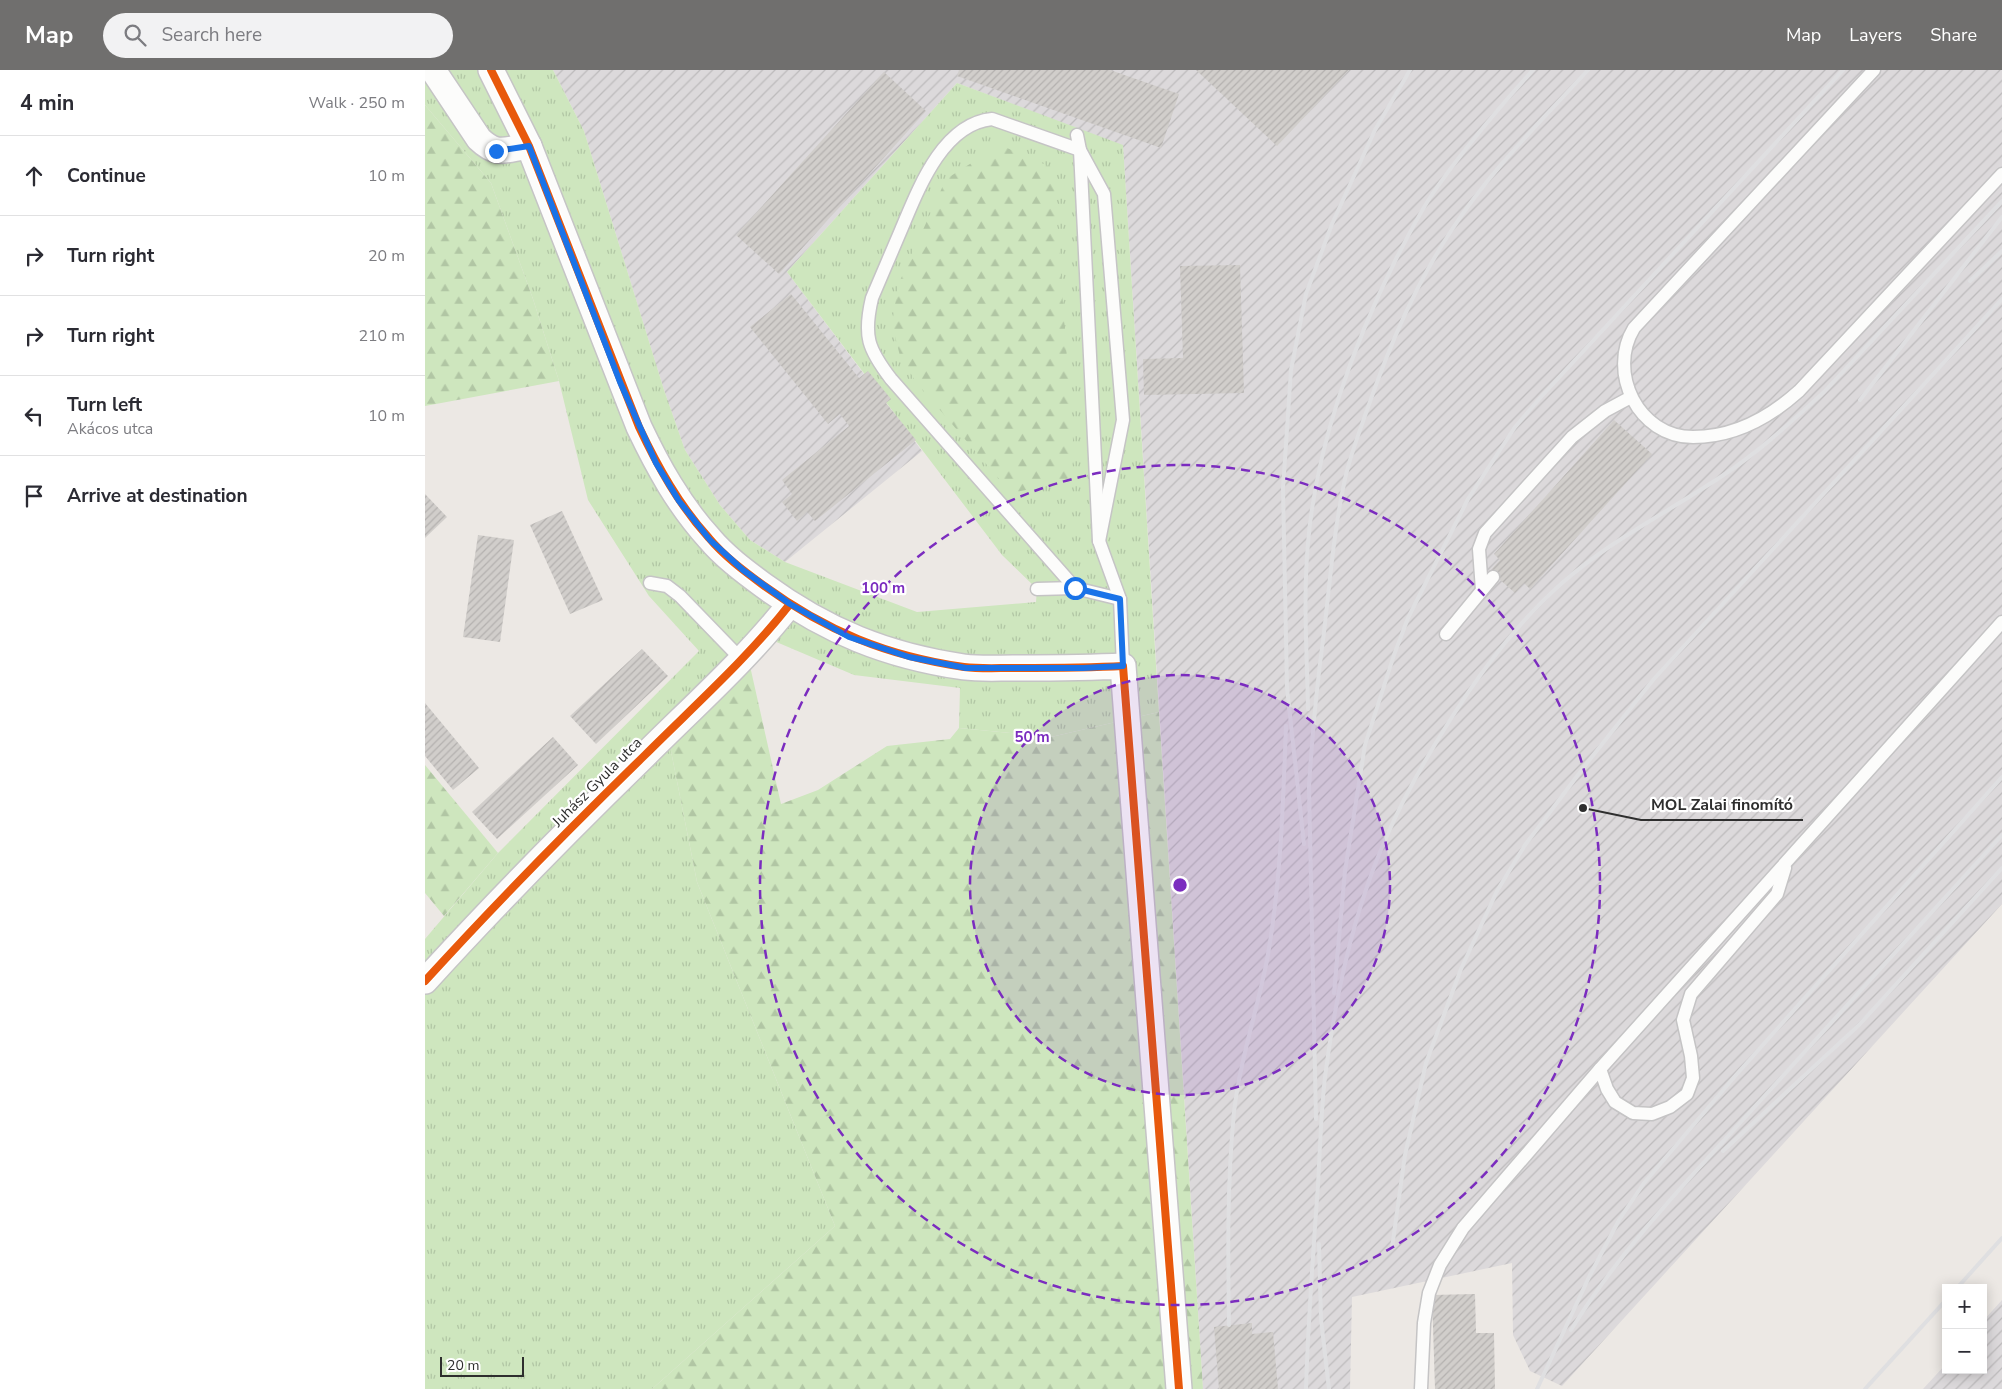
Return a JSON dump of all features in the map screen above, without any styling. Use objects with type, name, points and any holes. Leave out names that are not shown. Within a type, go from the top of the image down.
[{"type":"street","points":[[433,70],[479,139],[487,147],[496,151],[529,146]]},
{"type":"street","points":[[491,70],[529,146],[620,382],[656,463],[679,501],[710,540],[743,570],[790,604],[849,637],[909,657],[966,668],[1123,666],[1179,1389]]},
{"type":"street","name":"Juhász Gyula utca","points":[[425,981],[554,844],[773,627],[790,604]]},
{"type":"lane","points":[[1874,70],[1634,328],[1627,338],[1623,360],[1626,383],[1631,397],[1651,422],[1661,428],[1687,436],[1719,435],[1734,432],[1765,417],[1784,404],[1799,391],[2002,174]]},
{"type":"lane","points":[[1075,588],[891,379],[871,349],[867,334],[868,315],[872,298],[921,183],[937,157],[955,136],[979,121],[992,120],[1080,150],[1104,194],[1123,420],[1099,541]]},
{"type":"lane","points":[[1077,134],[1080,150],[1099,541],[1120,599],[1123,666]]},
{"type":"lane","points":[[1482,590],[1479,549],[1485,533],[1572,437],[1605,411],[1631,397]]},
{"type":"lane","points":[[1446,634],[1493,577]]},
{"type":"lane","points":[[650,583],[667,586],[681,596],[741,659]]},
{"type":"lane","points":[[1037,589],[1075,588],[1120,599]]},
{"type":"lane","points":[[1421,1389],[1425,1316],[1429,1293],[1440,1265],[1463,1228],[1600,1069],[2002,622]]},
{"type":"lane","points":[[1600,1069],[1607,1089],[1615,1102],[1633,1113],[1652,1114],[1670,1107],[1687,1094],[1693,1078],[1691,1056],[1683,1020],[1691,994],[1777,894],[1787,863]]},
{"type":"shaded area","points":[[553,70],[2002,70],[2002,904],[1562,1386],[1530,1371],[1513,1335],[1512,1263],[1352,1297],[1350,1389],[1203,1389],[1123,146],[957,83],[787,272],[922,451],[785,562],[750,540],[720,505],[685,450],[664,390],[584,131]]},
{"type":"shaded area","points":[[2002,1300],[2002,1389],[1923,1389],[1942,1368],[1942,1374],[1987,1374],[1987,1317]]},
{"type":"green space","points":[[425,70],[553,70],[584,131],[664,390],[685,450],[720,505],[750,540],[785,562],[917,612],[1036,602],[1037,589],[1002,555],[787,272],[957,83],[1123,145],[1159,712],[1051,737],[959,728],[960,688],[854,675],[774,641],[669,741],[697,882],[835,1226],[652,1389],[425,1389],[425,939],[498,853],[699,651],[649,596],[588,500],[559,381],[533,299],[491,183],[425,105]]},
{"type":"green space","points":[[425,105],[491,183],[533,299],[559,381],[425,406]]},
{"type":"green space","points":[[1000,145],[1053,168],[1074,454],[1070,481],[1011,493],[916,382],[900,356],[892,324],[898,285],[946,179]]},
{"type":"green space","points":[[750,666],[781,804],[818,790],[887,746],[950,739],[959,728],[1051,737],[1159,712],[1203,1389],[652,1389],[835,1226],[697,882],[669,741]]},
{"type":"green space","points":[[425,765],[498,853],[444,916],[425,893]]},
{"type":"building","points":[[959,70],[1110,70],[1179,94],[1161,148],[957,76]]},
{"type":"building","points":[[1196,70],[1349,70],[1277,146]]},
{"type":"building","points":[[884,72],[926,111],[779,274],[736,235]]},
{"type":"building","points":[[1240,265],[1244,393],[1144,395],[1143,359],[1183,358],[1180,266]]},
{"type":"building","points":[[791,294],[859,378],[868,371],[891,399],[886,403],[916,440],[815,521],[807,512],[797,521],[782,502],[792,494],[782,480],[849,426],[840,414],[828,424],[750,327]]},
{"type":"building","points":[[1614,420],[1652,454],[1530,589],[1524,583],[1515,593],[1490,571],[1500,560],[1494,554]]},
{"type":"building","points":[[425,494],[447,517],[425,538]]},
{"type":"building","points":[[562,511],[603,600],[570,614],[530,525]]},
{"type":"building","points":[[478,535],[514,540],[500,642],[463,637]]},
{"type":"building","points":[[642,649],[668,676],[596,744],[570,716]]},
{"type":"building","points":[[425,703],[479,768],[453,790],[425,756]]},
{"type":"building","points":[[553,737],[578,765],[497,839],[472,812]]},
{"type":"building","points":[[1475,1294],[1476,1333],[1494,1333],[1495,1389],[1435,1389],[1432,1295]]},
{"type":"building","points":[[1252,1323],[1252,1334],[1273,1332],[1278,1389],[1219,1389],[1214,1327]]},
{"type":"railway","points":[[1304,844],[1287,688],[1283,488],[1291,370],[1306,294],[1332,224],[1375,130],[1410,70]]},
{"type":"railway","points":[[1308,709],[1306,584],[1312,507],[1328,434],[1351,361],[1380,292],[1426,204],[1467,147],[1533,70]]},
{"type":"railway","points":[[1316,1119],[1309,787],[1315,710],[1333,555],[1347,470],[1393,340],[1425,274],[1438,252],[1466,209],[1498,168],[1588,70]]},
{"type":"railway","points":[[1334,993],[1345,871],[1365,745],[1408,618],[1468,499],[1515,427],[1540,398],[1843,70]]},
{"type":"railway","points":[[1306,1389],[1309,1312],[1325,1077],[1334,1017],[1347,955],[1364,895],[1400,807],[1425,761],[1489,663],[1546,598],[1600,553],[1736,467],[1762,447],[1824,392],[2002,201]]},
{"type":"railway","points":[[1860,400],[2002,217]]},
{"type":"railway","points":[[1970,281],[2002,251]]},
{"type":"railway","points":[[1392,1248],[1405,1155],[1426,1063],[1461,969],[1497,891],[1525,845],[1653,680],[2002,299]]},
{"type":"railway","points":[[1229,1325],[1229,1192],[1234,1112],[1240,1073],[1263,979],[1272,931],[1281,843],[1286,726]]},
{"type":"railway","points":[[1537,1389],[1589,1277],[1619,1220],[1644,1183],[1736,1075],[2002,777]]},
{"type":"railway","points":[[1571,1330],[1590,1300],[1655,1217],[2002,835]]},
{"type":"railway","points":[[1723,1151],[1859,1025],[2002,868]]},
{"type":"railway","points":[[1961,1284],[2002,1238]]},
{"type":"railway","points":[[1319,1244],[1321,1319],[1329,1389]]},
{"type":"railway","points":[[1865,1389],[1942,1304]]},
{"type":"cycle path","points":[[491,70],[529,146],[639,427],[679,499],[698,525],[721,551],[763,585],[810,616],[858,639],[909,656],[976,668],[1123,666],[1179,1389]]},
{"type":"cycle path","points":[[425,981],[561,838],[720,682],[790,604]]},
{"type":"place","name":"MOL Zalai finomító","points":[[1583,808]]},
{"type":"route","points":[[496,151],[529,146],[620,382],[656,463],[679,501],[710,540],[743,570],[790,604],[849,637],[909,657],[966,668],[1123,666],[1120,599],[1075,588]]}]
